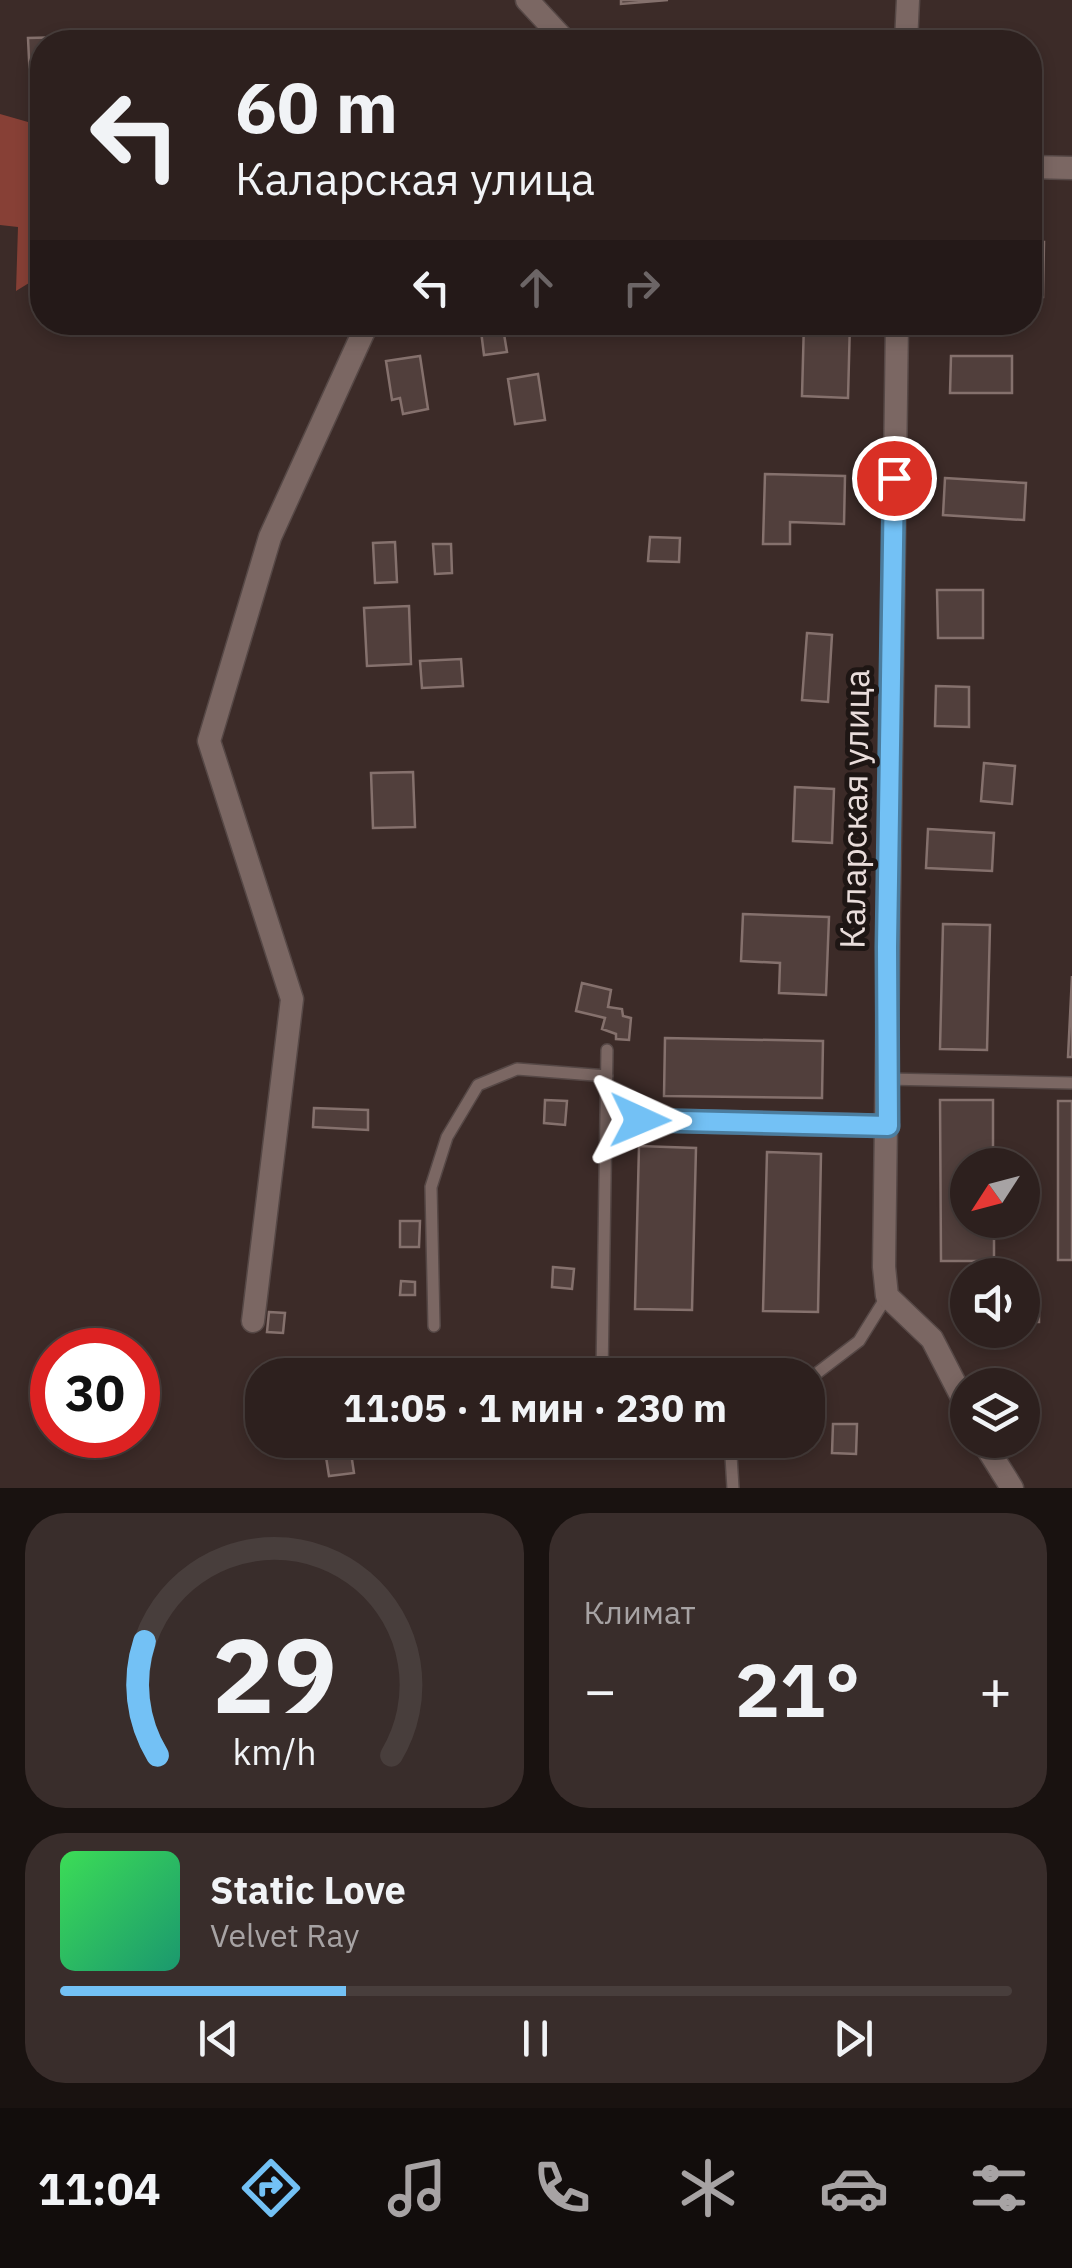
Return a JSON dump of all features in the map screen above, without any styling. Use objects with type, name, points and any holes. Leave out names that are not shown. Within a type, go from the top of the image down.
[{"type":"street","points":[[527,0],[555,30]]},
{"type":"street","points":[[907,30],[908,0]]},
{"type":"street","points":[[1042,167],[1072,168]]},
{"type":"street","points":[[253,1321],[292,1000],[210,741],[270,537],[362,335]]},
{"type":"street","name":"Каларская улица","points":[[887,1296],[884,1267],[897,335]]},
{"type":"street","points":[[640,1120],[888,1126]]},
{"type":"street","points":[[887,1296],[932,1339],[950,1374]]},
{"type":"street","points":[[993,1458],[1012,1488]]},
{"type":"lane","points":[[602,1358],[607,1050]]},
{"type":"lane","points":[[434,1326],[430,1187],[447,1136],[478,1085],[518,1069],[607,1076]]},
{"type":"lane","points":[[886,1079],[1072,1083]]},
{"type":"lane","points":[[825,1367],[859,1340],[887,1296]]},
{"type":"lane","points":[[732,1458],[734,1488]]},
{"type":"shaded area","points":[[0,114],[30,123],[30,282],[16,291],[18,227],[0,225]]},
{"type":"building","points":[[621,0],[668,0],[621,4]]},
{"type":"building","points":[[1042,242],[1044,242],[1043,297]]},
{"type":"building","points":[[482,335],[504,335],[507,352],[484,355]]},
{"type":"building","points":[[804,335],[850,335],[848,398],[802,396]]},
{"type":"building","points":[[420,356],[428,409],[403,414],[400,398],[392,400],[386,361]]},
{"type":"building","points":[[951,356],[1012,356],[1012,393],[950,393]]},
{"type":"building","points":[[538,374],[545,420],[515,424],[508,379]]},
{"type":"building","points":[[765,474],[845,476],[844,524],[790,522],[790,544],[763,544]]},
{"type":"building","points":[[945,478],[1026,483],[1024,520],[943,515]]},
{"type":"building","points":[[650,537],[680,538],[679,562],[648,561]]},
{"type":"building","points":[[395,542],[397,582],[375,583],[373,543]]},
{"type":"building","points":[[433,544],[451,544],[452,573],[435,574]]},
{"type":"building","points":[[937,590],[983,590],[983,638],[938,638]]},
{"type":"building","points":[[409,606],[411,664],[367,666],[364,608]]},
{"type":"building","points":[[807,633],[832,635],[828,702],[802,700]]},
{"type":"building","points":[[461,659],[463,686],[422,688],[420,661]]},
{"type":"building","points":[[936,686],[969,687],[969,727],[935,726]]},
{"type":"building","points":[[984,763],[1015,766],[1012,804],[981,801]]},
{"type":"building","points":[[413,772],[415,827],[373,828],[371,773]]},
{"type":"building","points":[[795,787],[834,789],[832,843],[793,841]]},
{"type":"building","points":[[928,829],[994,833],[992,871],[926,868]]},
{"type":"building","points":[[743,914],[829,917],[826,995],[779,993],[780,963],[741,961]]},
{"type":"building","points":[[943,924],[990,925],[987,1050],[940,1049]]},
{"type":"building","points":[[1072,976],[1072,1057],[1068,1057]]},
{"type":"building","points":[[582,983],[611,990],[608,1007],[622,1009],[623,1016],[631,1018],[629,1040],[616,1039],[616,1034],[602,1029],[605,1018],[576,1011]]},
{"type":"building","points":[[665,1038],[823,1041],[822,1098],[664,1096]]},
{"type":"building","points":[[545,1100],[567,1101],[565,1125],[544,1123]]},
{"type":"building","points":[[940,1100],[993,1100],[993,1148],[950,1148],[950,1238],[994,1238],[994,1258],[941,1261]]},
{"type":"building","points":[[1058,1101],[1072,1101],[1072,1260],[1058,1260]]},
{"type":"building","points":[[314,1108],[368,1110],[368,1130],[313,1127]]},
{"type":"building","points":[[639,1146],[696,1148],[692,1310],[635,1309]]},
{"type":"building","points":[[767,1152],[821,1154],[818,1312],[763,1311]]},
{"type":"building","points":[[400,1221],[420,1221],[419,1247],[400,1247]]},
{"type":"building","points":[[553,1267],[574,1269],[572,1289],[552,1287]]},
{"type":"building","points":[[401,1281],[415,1282],[415,1295],[400,1295]]},
{"type":"building","points":[[269,1312],[285,1313],[283,1333],[267,1332]]},
{"type":"building","points":[[833,1424],[857,1424],[856,1454],[832,1453]]},
{"type":"building","points":[[326,1458],[352,1458],[354,1473],[329,1476]]},
{"type":"route","points":[[640,1120],[888,1126],[894,478]]}]
